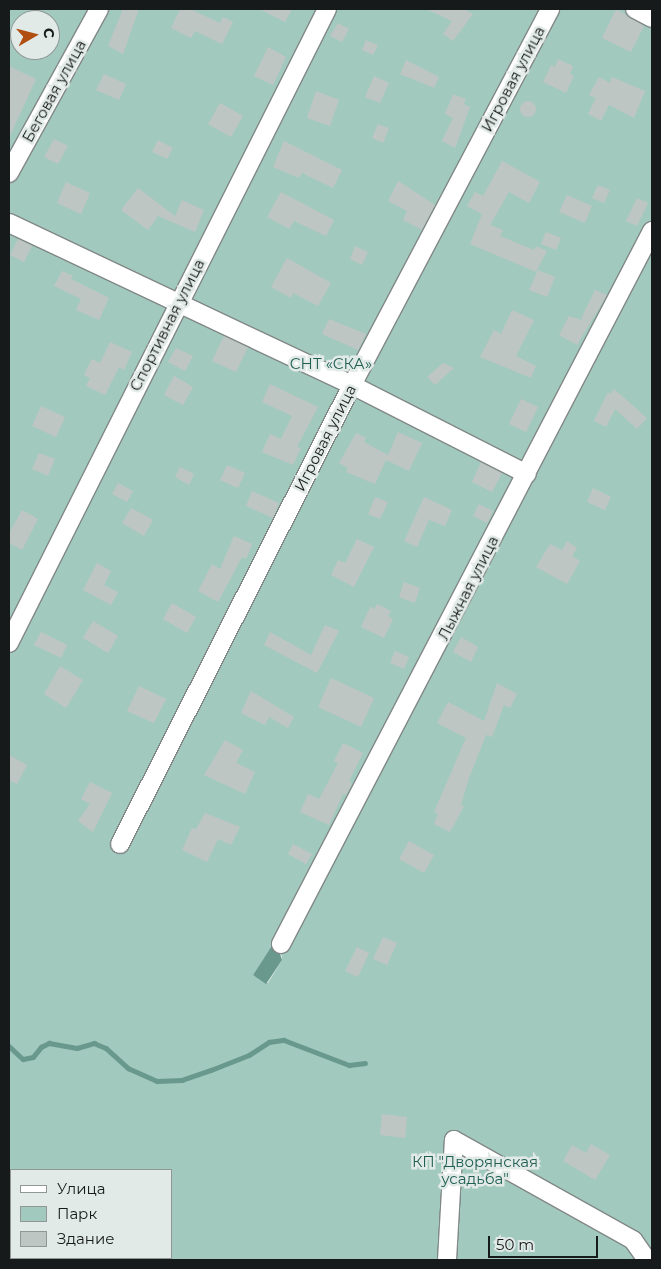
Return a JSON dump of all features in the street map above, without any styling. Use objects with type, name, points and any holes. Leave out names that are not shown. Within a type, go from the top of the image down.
[{"type":"street","name":"Беговая улица","points":[[9,173],[99,9]]},
{"type":"street","name":"Спортивная улица","points":[[9,643],[178,301],[328,9]]},
{"type":"street","name":"Игровая улица","points":[[120,844],[352,384],[550,9]]},
{"type":"street","points":[[635,9],[652,18]]},
{"type":"street","points":[[9,223],[352,384],[527,474]]},
{"type":"street","name":"Лыжная улица","points":[[281,944],[652,231]]},
{"type":"street","points":[[447,1260],[454,1140],[633,1240],[647,1260]]},
{"type":"green space","name":"СНТ «СКА»","points":[[9,9],[652,9],[652,1260],[9,1260]],"holes":[[[271,947],[282,956],[282,960],[268,983],[253,975]]]},
{"type":"shaded area","points":[[271,947],[278,948],[282,960],[266,984],[253,975]]},
{"type":"building","points":[[123,9],[139,9],[123,54],[108,46]]},
{"type":"building","points":[[180,9],[190,9],[220,23],[223,17],[233,22],[222,44],[195,31],[191,38],[171,28]]},
{"type":"building","points":[[259,9],[292,9],[285,22]]},
{"type":"building","points":[[426,9],[464,9],[473,14],[453,41],[443,34],[452,21]]},
{"type":"building","points":[[616,9],[644,26],[631,52],[602,38]]},
{"type":"building","points":[[338,23],[349,29],[342,42],[330,36]]},
{"type":"building","points":[[366,40],[378,45],[373,55],[362,50]]},
{"type":"building","points":[[268,47],[286,57],[273,85],[254,76]]},
{"type":"building","points":[[558,59],[573,66],[570,74],[574,76],[566,93],[543,82],[551,65],[555,67]]},
{"type":"building","points":[[406,60],[439,77],[434,88],[400,74]]},
{"type":"building","points":[[9,66],[36,79],[9,138]]},
{"type":"building","points":[[104,74],[126,84],[119,100],[96,90]]},
{"type":"building","points":[[374,76],[389,83],[380,103],[365,97]]},
{"type":"building","points":[[599,77],[610,83],[612,77],[645,91],[634,118],[609,105],[601,121],[588,114],[596,98],[589,95]]},
{"type":"building","points":[[316,91],[339,100],[330,126],[307,118]]},
{"type":"building","points":[[453,94],[466,99],[464,104],[470,107],[455,148],[442,141],[453,118],[445,114]]},
{"type":"building","points":[[528,101],[534,103],[536,109],[534,115],[528,117],[522,115],[520,109],[522,103]]},
{"type":"building","points":[[220,103],[243,116],[231,137],[208,124]]},
{"type":"building","points":[[378,124],[389,128],[383,143],[372,138]]},
{"type":"building","points":[[54,139],[68,146],[58,164],[44,157]]},
{"type":"building","points":[[158,140],[173,148],[167,159],[152,152]]},
{"type":"building","points":[[284,141],[342,170],[333,188],[302,173],[299,178],[273,167]]},
{"type":"building","points":[[502,161],[540,182],[529,203],[509,192],[490,225],[503,230],[500,236],[534,250],[536,246],[547,251],[536,272],[470,244],[482,214],[467,206],[475,192],[483,196]]},
{"type":"building","points":[[398,181],[435,205],[422,230],[403,220],[407,211],[388,201]]},
{"type":"building","points":[[66,182],[90,193],[81,214],[57,203]]},
{"type":"building","points":[[598,185],[610,190],[604,203],[592,198]]},
{"type":"building","points":[[138,188],[175,216],[182,200],[204,210],[195,232],[158,216],[148,230],[121,210]]},
{"type":"building","points":[[281,192],[334,220],[326,236],[294,221],[289,229],[267,217]]},
{"type":"building","points":[[567,195],[592,206],[585,223],[559,212]]},
{"type":"building","points":[[637,198],[648,203],[637,226],[626,221]]},
{"type":"building","points":[[546,232],[561,238],[556,250],[541,244]]},
{"type":"building","points":[[18,239],[32,246],[24,262],[10,255]]},
{"type":"building","points":[[355,246],[368,252],[362,265],[350,259]]},
{"type":"building","points":[[287,258],[331,283],[318,306],[293,293],[291,298],[271,287]]},
{"type":"building","points":[[538,270],[555,277],[547,297],[529,290]]},
{"type":"building","points":[[62,271],[73,276],[71,279],[109,298],[99,320],[76,310],[81,299],[54,286]]},
{"type":"building","points":[[595,290],[607,295],[577,345],[559,335],[569,316],[588,322],[581,319]]},
{"type":"building","points":[[512,310],[534,320],[516,356],[536,366],[531,378],[480,357],[494,330],[501,334]]},
{"type":"building","points":[[329,319],[366,334],[358,350],[322,334]]},
{"type":"building","points":[[224,336],[248,347],[236,372],[212,361]]},
{"type":"building","points":[[110,342],[132,352],[124,370],[119,367],[105,395],[86,386],[90,378],[84,375],[92,359],[100,363]]},
{"type":"building","points":[[176,348],[193,356],[185,371],[168,362]]},
{"type":"building","points":[[443,363],[454,368],[435,385],[427,377]]},
{"type":"building","points":[[174,376],[193,387],[183,405],[164,395]]},
{"type":"building","points":[[270,384],[318,407],[297,447],[301,448],[293,465],[262,452],[270,434],[281,439],[292,416],[262,402]]},
{"type":"building","points":[[614,389],[647,418],[637,429],[615,409],[606,427],[594,421],[608,392],[611,394]]},
{"type":"building","points":[[521,399],[538,407],[526,432],[509,424]]},
{"type":"building","points":[[41,406],[65,417],[56,437],[32,426]]},
{"type":"building","points":[[398,432],[422,443],[409,471],[386,460],[375,484],[346,472],[348,468],[339,463],[356,433],[366,438],[364,442],[388,455]]},
{"type":"building","points":[[39,453],[55,459],[48,476],[32,469]]},
{"type":"building","points":[[481,462],[502,473],[492,492],[472,482]]},
{"type":"building","points":[[227,465],[245,473],[238,488],[220,480]]},
{"type":"building","points":[[180,467],[194,474],[189,485],[175,477]]},
{"type":"building","points":[[118,483],[133,491],[127,502],[112,494]]},
{"type":"building","points":[[593,488],[611,497],[605,510],[587,502]]},
{"type":"building","points":[[252,491],[279,503],[273,518],[246,506]]},
{"type":"building","points":[[375,497],[388,502],[380,519],[368,514]]},
{"type":"building","points":[[424,497],[452,510],[445,526],[429,520],[417,547],[404,541]]},
{"type":"building","points":[[479,504],[493,511],[487,523],[473,516]]},
{"type":"building","points":[[131,508],[153,520],[144,536],[122,523]]},
{"type":"building","points":[[22,510],[38,519],[22,550],[9,543],[9,533]]},
{"type":"building","points":[[234,536],[252,544],[246,559],[242,557],[218,602],[198,591],[212,564],[220,569]]},
{"type":"building","points":[[357,539],[374,547],[354,587],[331,575],[338,560],[345,563]]},
{"type":"building","points":[[567,541],[577,548],[572,556],[580,561],[567,584],[536,567],[550,544],[562,550]]},
{"type":"building","points":[[97,563],[111,571],[104,585],[118,592],[111,605],[83,590]]},
{"type":"building","points":[[404,582],[420,588],[415,603],[399,597]]},
{"type":"building","points":[[172,603],[196,617],[187,633],[163,619]]},
{"type":"building","points":[[377,604],[391,611],[388,616],[393,619],[384,638],[361,627],[370,607],[374,609]]},
{"type":"building","points":[[93,621],[118,636],[108,653],[83,638]]},
{"type":"building","points":[[325,625],[339,631],[317,673],[264,645],[270,632],[311,655]]},
{"type":"building","points":[[41,632],[67,645],[61,658],[34,645]]},
{"type":"building","points":[[461,637],[478,647],[471,662],[453,652]]},
{"type":"building","points":[[395,651],[409,657],[404,669],[390,663]]},
{"type":"building","points":[[60,666],[83,680],[66,708],[44,694]]},
{"type":"building","points":[[331,678],[374,698],[361,727],[318,707]]},
{"type":"building","points":[[497,683],[517,694],[510,708],[504,705],[492,737],[486,735],[469,778],[461,805],[464,806],[450,832],[434,824],[438,814],[434,812],[466,738],[437,723],[448,702],[484,721]]},
{"type":"building","points":[[139,686],[166,699],[154,723],[127,711]]},
{"type":"building","points":[[251,691],[294,717],[288,728],[269,717],[265,725],[241,713]]},
{"type":"building","points":[[225,740],[243,750],[236,763],[255,772],[245,794],[204,775]]},
{"type":"building","points":[[343,743],[363,753],[349,781],[352,783],[346,795],[343,794],[329,825],[300,812],[308,794],[319,799],[338,763],[334,761]]},
{"type":"building","points":[[9,755],[27,765],[17,784],[9,780]]},
{"type":"building","points":[[90,782],[112,793],[93,832],[78,821],[90,804],[81,799]]},
{"type":"building","points":[[205,813],[240,827],[231,845],[218,839],[207,862],[182,850],[192,828],[196,829]]},
{"type":"building","points":[[409,841],[434,855],[424,873],[399,859]]},
{"type":"building","points":[[293,844],[312,854],[306,864],[288,854]]},
{"type":"building","points":[[383,937],[397,943],[387,965],[373,959]]},
{"type":"building","points":[[357,947],[369,953],[358,977],[345,971]]},
{"type":"building","points":[[382,1114],[407,1117],[405,1138],[380,1135]]},
{"type":"building","points":[[591,1144],[610,1155],[595,1180],[563,1161],[572,1145],[586,1153]]},
{"type":"waterway","points":[[9,1046],[23,1059],[33,1057],[41,1047],[49,1043],[77,1048],[94,1043],[106,1048],[128,1068],[157,1081],[182,1080],[249,1055],[269,1042],[284,1040],[349,1065],[365,1063]]},
{"type":"park label","name":"КП \"Дворянская усадьба\"","points":[[475,1170]]}]
